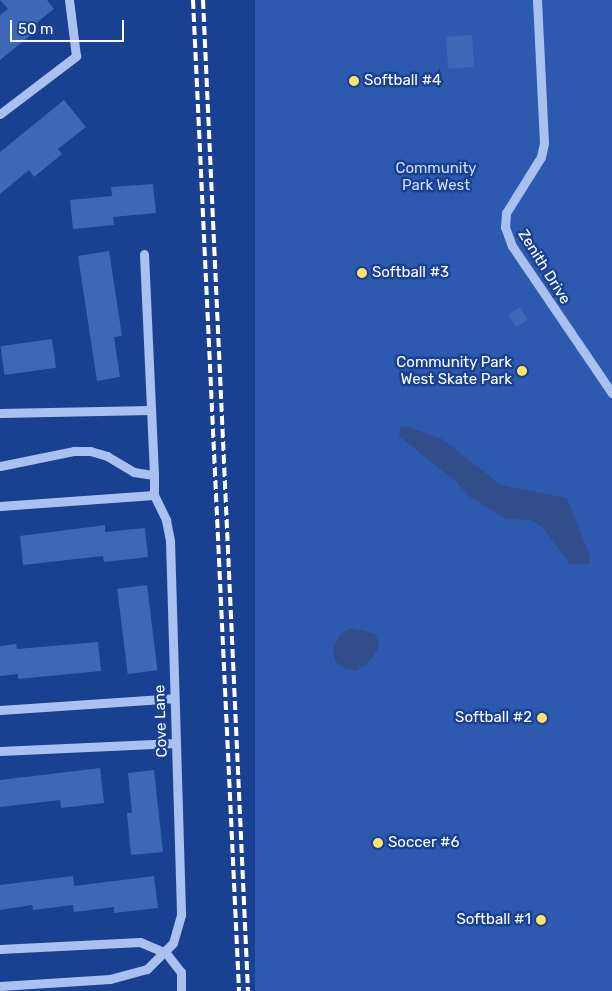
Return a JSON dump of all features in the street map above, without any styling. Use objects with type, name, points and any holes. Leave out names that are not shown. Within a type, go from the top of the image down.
[{"type":"street","points":[[0,114],[76,56],[69,0]]},
{"type":"street","name":"Zenith Drive","points":[[536,0],[544,143],[541,157],[506,214],[505,227],[512,246],[612,393]]},
{"type":"street","name":"Cove Lane","points":[[0,986],[51,987],[132,975],[147,969],[166,953],[181,914],[170,540],[166,520],[154,495],[144,254]]},
{"type":"street","points":[[0,413],[151,410]]},
{"type":"street","points":[[0,466],[74,451],[90,451],[134,472],[154,475]]},
{"type":"street","points":[[0,506],[154,495]]},
{"type":"street","points":[[0,710],[174,698]]},
{"type":"street","points":[[0,751],[176,743]]},
{"type":"street","points":[[0,949],[140,942],[166,953],[181,972],[182,991]]},
{"type":"green space","name":"Community Park West","points":[[255,0],[612,0],[612,991],[255,991]]},
{"type":"shaded area","points":[[406,426],[442,439],[501,485],[567,498],[590,556],[589,564],[570,564],[542,527],[531,520],[506,519],[470,497],[455,481],[399,436],[400,427]]},
{"type":"shaded area","points":[[350,628],[376,634],[379,647],[370,661],[356,671],[345,669],[335,661],[333,650],[339,635]]},
{"type":"building","points":[[0,0],[47,0],[54,9],[27,30],[31,35],[0,60],[0,15],[8,9]]},
{"type":"building","points":[[472,35],[474,67],[448,69],[446,37]]},
{"type":"building","points":[[64,100],[86,127],[58,149],[62,154],[34,177],[29,170],[0,194],[0,152]]},
{"type":"building","points":[[153,184],[156,213],[113,217],[114,225],[73,229],[70,200],[112,196],[111,187]]},
{"type":"building","points":[[109,251],[122,336],[114,337],[120,377],[97,381],[78,256]]},
{"type":"building","points":[[520,307],[528,320],[516,327],[508,314]]},
{"type":"building","points":[[52,339],[56,368],[5,375],[1,346]]},
{"type":"building","points":[[105,525],[105,532],[145,528],[148,557],[104,562],[103,556],[23,565],[20,536]]},
{"type":"building","points":[[147,585],[157,670],[128,674],[117,589]]},
{"type":"building","points":[[98,642],[101,671],[18,679],[18,674],[0,676],[0,646],[16,644],[17,649]]},
{"type":"building","points":[[100,768],[104,803],[61,808],[60,800],[0,807],[0,780]]},
{"type":"building","points":[[154,770],[163,852],[131,855],[127,813],[132,813],[128,773]]},
{"type":"building","points":[[73,876],[74,886],[154,876],[158,908],[114,913],[114,907],[74,912],[73,905],[33,910],[32,905],[0,910],[0,885]]},
{"type":"railway","points":[[193,0],[239,991]]},
{"type":"railway","points":[[203,0],[248,991]]},
{"type":"place","name":"Softball #4","points":[[354,81]]},
{"type":"place","name":"Softball #3","points":[[362,273]]},
{"type":"place","name":"Community Park West Skate Park","points":[[522,371]]},
{"type":"place","name":"Softball #2","points":[[542,718]]},
{"type":"place","name":"Soccer #6","points":[[378,843]]},
{"type":"place","name":"Softball #1","points":[[541,920]]}]
